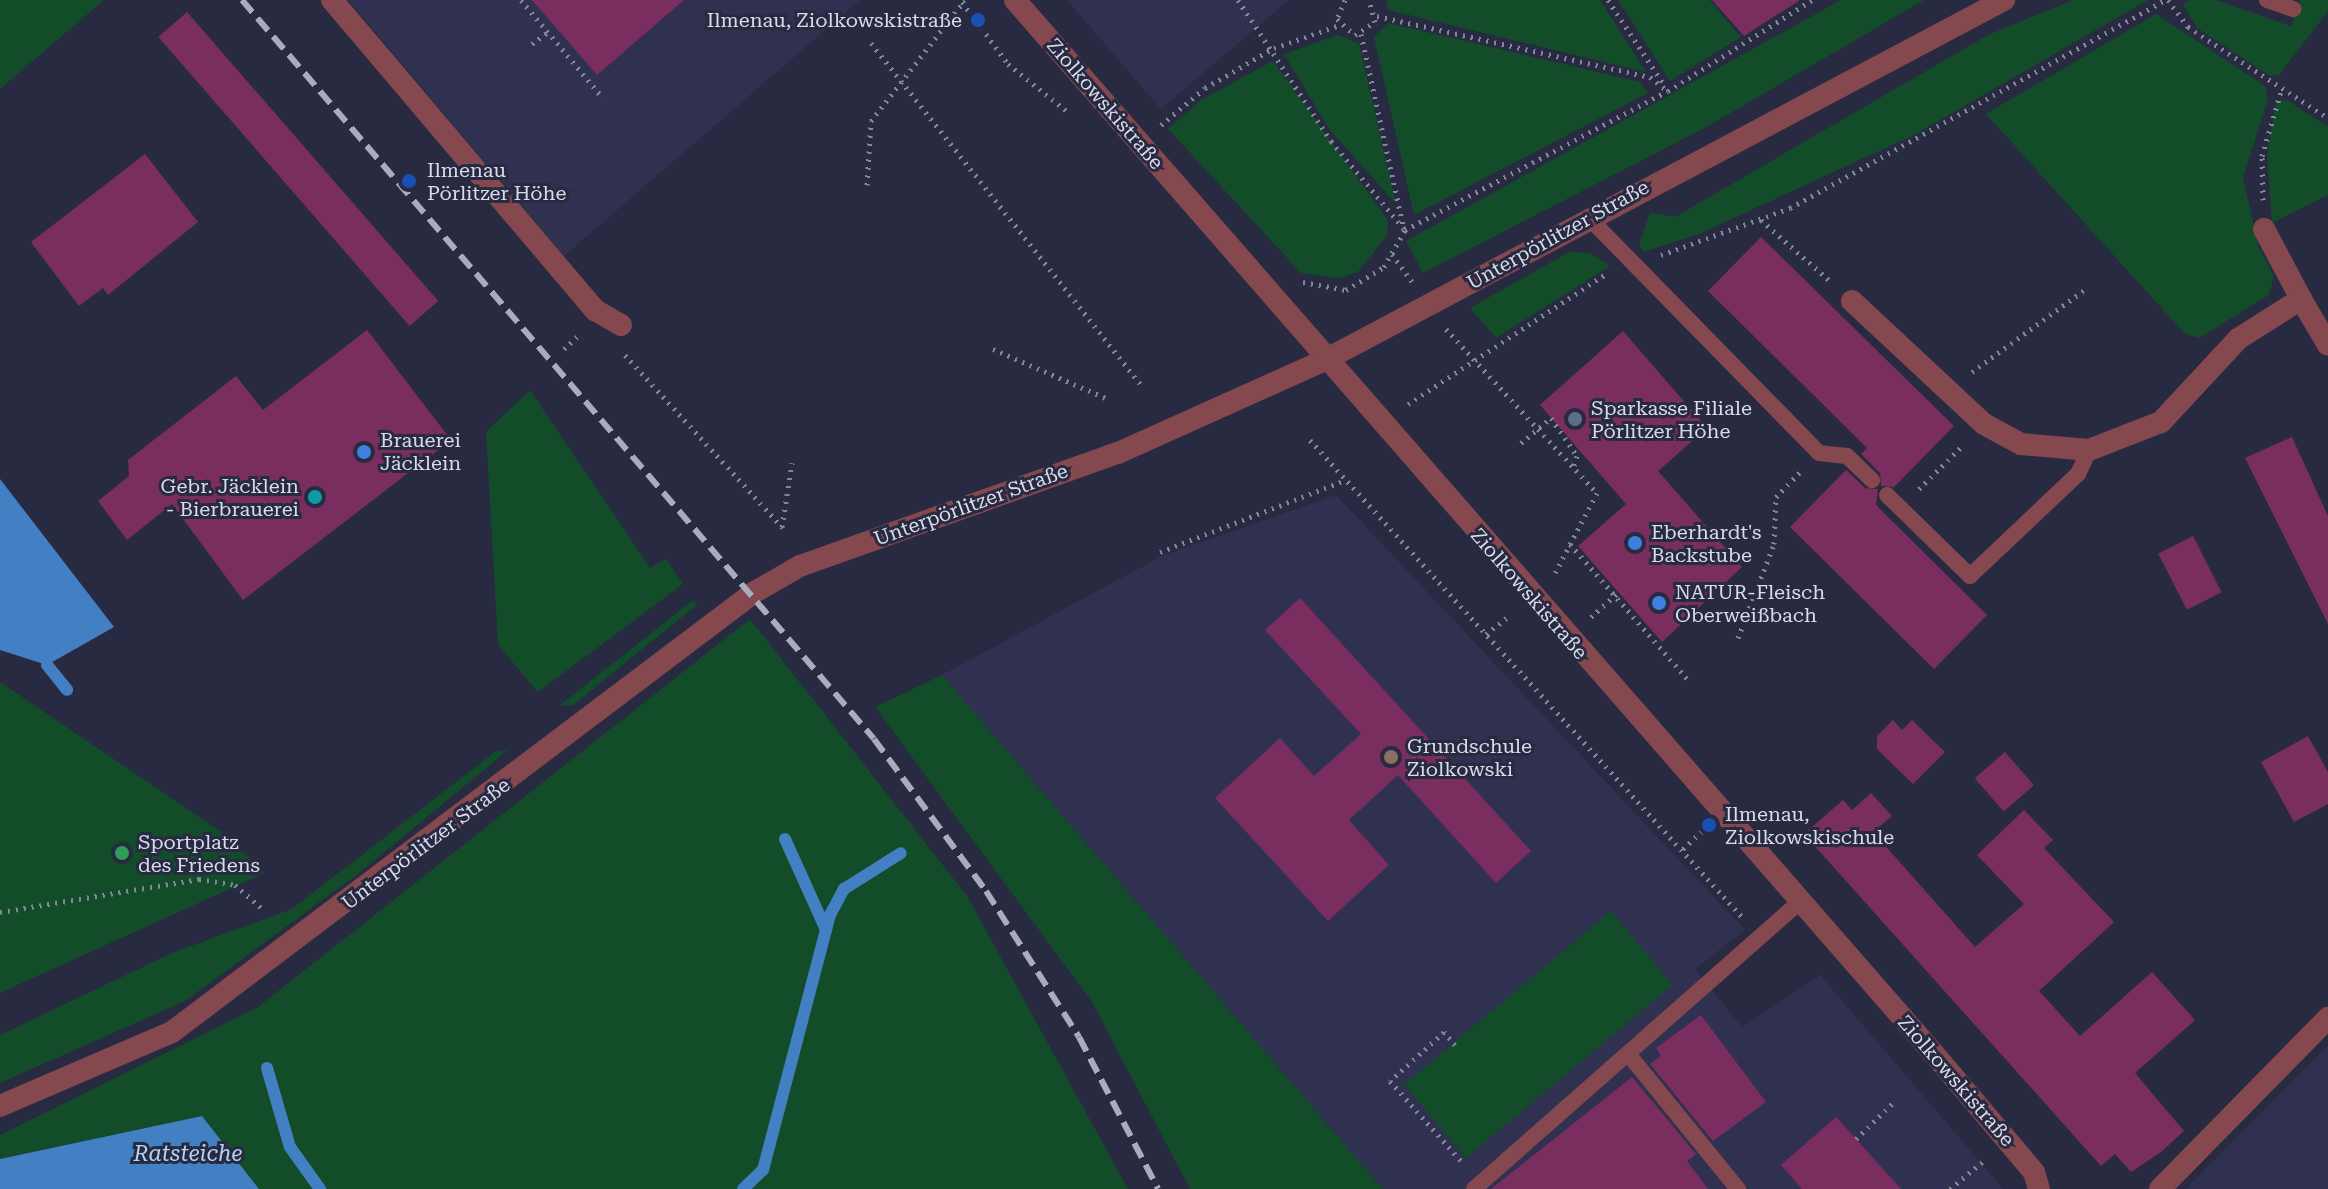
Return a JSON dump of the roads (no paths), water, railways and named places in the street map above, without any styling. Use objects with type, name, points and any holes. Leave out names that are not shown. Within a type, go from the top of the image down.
[{"type":"street","points":[[332,0],[595,310],[621,325]]},
{"type":"street","name":"Ziolkowskistraße","points":[[1015,0],[1323,361],[2034,1172],[2039,1189]]},
{"type":"street","name":"Unterpörlitzer Straße","points":[[0,1106],[74,1080],[184,1024],[753,593],[800,566],[1118,453],[1323,361],[1588,217],[2004,0]]},
{"type":"street","points":[[2264,229],[2328,345]]},
{"type":"street","points":[[1852,301],[1984,424],[2021,444],[2089,450],[2161,422],[2238,339],[2301,299]]},
{"type":"street","points":[[2160,1189],[2328,1018]]},
{"type":"lane","points":[[2267,0],[2293,9]]},
{"type":"lane","points":[[1588,217],[1630,265],[1819,453],[1847,456],[1872,480]]},
{"type":"lane","points":[[1887,495],[1970,576],[2078,474],[2089,450]]},
{"type":"lane","points":[[1477,1186],[1800,902]]},
{"type":"lane","points":[[1629,1055],[1738,1189]]},
{"type":"water","points":[[0,479],[114,627],[47,665],[0,650]]},
{"type":"water","name":"Ratsteiche","points":[[202,1116],[259,1189],[0,1189],[0,1159]]},
{"type":"waterway","points":[[47,665],[67,690]]},
{"type":"waterway","points":[[785,839],[826,930]]},
{"type":"waterway","points":[[743,1189],[763,1170],[830,915],[844,889],[901,853]]},
{"type":"waterway","points":[[267,1068],[290,1147],[320,1189]]},
{"type":"railway","points":[[242,0],[874,739],[986,891],[1079,1037],[1158,1189]]},
{"type":"place","name":"Ilmenau, Ziolkowskistraße","points":[[978,20]]},
{"type":"place","name":"Ilmenau Pörlitzer Höhe","points":[[409,181]]},
{"type":"place","name":"Sparkasse Filiale Pörlitzer Höhe","points":[[1575,419]]},
{"type":"place","name":"Brauerei Jäcklein","points":[[364,452]]},
{"type":"place","name":"Gebr. Jäcklein - Bierbrauerei","points":[[315,497]]},
{"type":"place","name":"Eberhardt's Backstube","points":[[1635,543]]},
{"type":"place","name":"NATUR-Fleisch Oberweißbach","points":[[1659,603]]},
{"type":"place","name":"Grundschule Ziolkowski","points":[[1391,757]]},
{"type":"place","name":"Ilmenau, Ziolkowskischule","points":[[1709,825]]},
{"type":"place","name":"Sportplatz des Friedens","points":[[122,853]]}]
